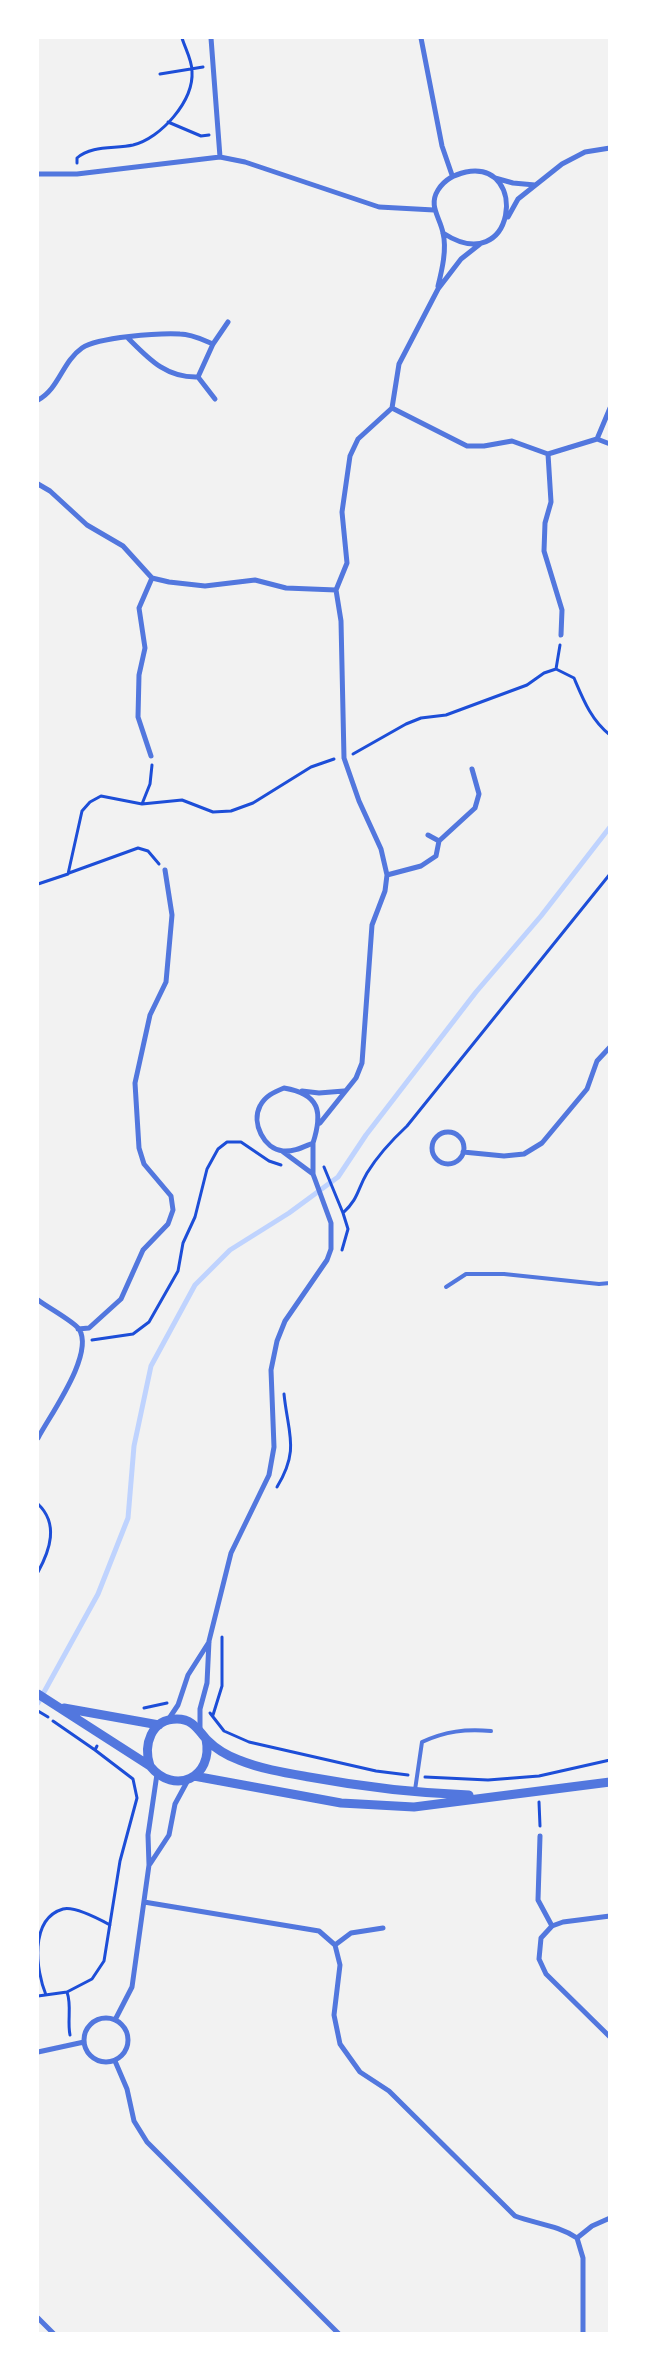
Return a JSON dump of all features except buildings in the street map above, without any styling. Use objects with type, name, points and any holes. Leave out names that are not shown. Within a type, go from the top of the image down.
[{"type":"street","points":[[211,38],[220,157]]},
{"type":"street","points":[[421,38],[442,146],[452,175]]},
{"type":"street","points":[[200,1729],[200,1709],[207,1683],[209,1641],[231,1553],[269,1476],[274,1447],[271,1370],[285,1321],[327,1260],[331,1249],[331,1224],[313,1174],[313,1143],[320,1123],[356,1078],[362,1064],[372,926],[385,891],[387,875],[381,849],[358,801],[344,758],[342,621],[336,590],[346,563],[342,512],[350,456],[358,439],[392,408],[399,364],[438,289],[461,259],[480,244],[494,237],[518,200],[562,164],[585,152],[610,148]]},
{"type":"street","points":[[38,174],[78,174],[220,157],[245,162],[379,207],[434,210]]},
{"type":"street","points":[[438,289],[443,267],[443,233],[434,210],[438,190],[452,175],[477,170],[512,184],[535,185]]},
{"type":"street","points":[[495,178],[507,196],[507,218]]},
{"type":"street","points":[[443,233],[458,243],[480,244]]},
{"type":"street","points":[[198,377],[213,344],[228,322]]},
{"type":"street","points":[[38,400],[54,387],[70,361],[82,348],[102,340],[180,334],[213,344]]},
{"type":"street","points":[[128,338],[152,363],[183,377],[198,377]]},
{"type":"street","points":[[198,377],[215,398]]},
{"type":"street","points":[[392,408],[467,446],[484,446],[512,441],[548,454],[597,439],[610,444]]},
{"type":"street","points":[[597,439],[610,408]]},
{"type":"street","points":[[548,454],[551,502],[545,522],[544,551],[562,610],[561,635]]},
{"type":"street","points":[[38,484],[50,491],[87,525],[123,546],[152,578],[205,586],[255,580],[286,588],[336,590]]},
{"type":"street","points":[[152,578],[140,608],[145,648],[139,675],[138,717],[152,756]]},
{"type":"street","points":[[387,875],[421,866],[436,856],[439,841],[475,808],[479,794],[472,770]]},
{"type":"street","points":[[428,835],[439,841]]},
{"type":"street","points":[[78,1329],[89,1328],[121,1299],[143,1250],[168,1224],[173,1210],[172,1196],[144,1164],[139,1148],[135,1083],[150,1015],[166,982],[172,916],[165,870]]},
{"type":"street","points":[[463,1152],[504,1156],[524,1154],[542,1143],[587,1089],[598,1061],[610,1047]]},
{"type":"street","points":[[313,1174],[282,1151],[266,1143],[257,1127],[259,1107],[271,1093],[284,1088],[318,1093],[344,1091]]},
{"type":"street","points":[[302,1091],[316,1105],[320,1123]]},
{"type":"street","points":[[452,1132],[463,1142],[463,1152],[461,1157],[452,1163],[441,1162],[433,1155],[432,1144],[438,1135],[452,1132]]},
{"type":"street","points":[[282,1151],[299,1150],[313,1143]]},
{"type":"street","points":[[38,1300],[78,1329],[83,1343],[80,1361],[38,1438]]},
{"type":"street","points":[[209,1641],[188,1675],[178,1705],[168,1720],[151,1733],[147,1743],[146,1755],[150,1766],[156,1774],[172,1781],[191,1778],[341,1803],[414,1807],[610,1782]]},
{"type":"street","points":[[38,1694],[150,1766]]},
{"type":"street","points":[[59,1707],[160,1725]]},
{"type":"street","points":[[149,1865],[169,1835],[175,1804],[191,1778],[202,1769],[207,1760],[208,1749],[206,1739],[200,1729],[185,1720],[168,1720]]},
{"type":"street","points":[[206,1739],[222,1752],[239,1760],[290,1774],[356,1786],[414,1793],[491,1796]]},
{"type":"street","points":[[116,2020],[132,1987],[149,1865],[148,1835],[156,1774]]},
{"type":"street","points":[[540,1836],[538,1900],[552,1926]]},
{"type":"street","points":[[144,1902],[319,1931],[335,1945],[340,1965],[334,2015],[340,2044],[360,2072],[389,2090],[515,2216],[534,2223],[563,2229],[577,2238],[583,2258],[582,2334]]},
{"type":"street","points":[[610,1916],[563,1922],[552,1926],[541,1938],[539,1959],[546,1974],[610,2037]]},
{"type":"street","points":[[335,1945],[351,1933],[383,1928]]},
{"type":"street","points":[[108,2018],[116,2020],[126,2029],[129,2044],[126,2051],[115,2061],[101,2062],[89,2055],[84,2042],[85,2034],[94,2022],[108,2018]]},
{"type":"street","points":[[38,2052],[72,2043],[84,2042]]},
{"type":"street","points":[[115,2061],[127,2089],[134,2121],[147,2142],[339,2334]]},
{"type":"street","points":[[577,2238],[592,2226],[610,2218]]},
{"type":"street","points":[[38,2318],[54,2334]]},
{"type":"lane","points":[[446,1287],[466,1274],[504,1274],[599,1284],[610,1283]]},
{"type":"lane","points":[[414,1793],[422,1742],[442,1733],[465,1729],[491,1731]]},
{"type":"path","points":[[78,174],[77,158],[84,152],[134,145],[149,137],[168,122],[186,99],[191,86],[193,70],[182,38]]},
{"type":"path","points":[[160,74],[193,70],[213,64]]},
{"type":"path","points":[[168,122],[201,136],[218,134]]},
{"type":"path","points":[[556,669],[561,635]]},
{"type":"path","points":[[68,874],[82,811],[90,802],[101,796],[142,804],[182,800],[213,812],[231,811],[253,803],[311,767],[327,760],[344,758],[362,751],[406,724],[464,708],[526,685],[544,673],[556,669],[574,678],[589,712],[610,735]]},
{"type":"path","points":[[142,804],[152,771],[152,756]]},
{"type":"path","points":[[38,884],[138,848],[148,851],[165,870]]},
{"type":"path","points":[[313,1158],[320,1156],[343,1212],[355,1202],[366,1174],[390,1142],[407,1126],[610,874]]},
{"type":"path","points":[[83,1343],[133,1334],[148,1322],[178,1271],[183,1243],[195,1217],[207,1168],[218,1149],[227,1142],[241,1142],[278,1164],[287,1167],[298,1163]]},
{"type":"path","points":[[38,1504],[44,1510],[52,1533],[48,1554],[38,1572]]},
{"type":"path","points":[[140,1708],[168,1703],[178,1705]]},
{"type":"path","points":[[200,1709],[212,1715],[216,1724],[224,1731],[249,1742],[376,1771],[416,1776],[450,1780],[488,1780],[540,1776],[610,1760]]},
{"type":"path","points":[[38,1711],[133,1779],[137,1798],[120,1861],[104,1961],[92,1979],[67,1992],[38,1996]]},
{"type":"path","points":[[95,1750],[104,1735]]},
{"type":"path","points":[[538,1791],[540,1836]]},
{"type":"path","points":[[46,1995],[41,1983],[38,1943],[42,1927],[54,1914],[64,1909],[90,1914],[110,1925]]},
{"type":"path","points":[[67,1992],[71,2002],[67,2023],[72,2043]]},
{"type":"waterway","points":[[38,1703],[98,1594],[128,1518],[134,1446],[151,1366],[195,1285],[230,1250],[289,1213],[338,1177],[366,1135],[476,992],[541,916],[610,827]]}]
